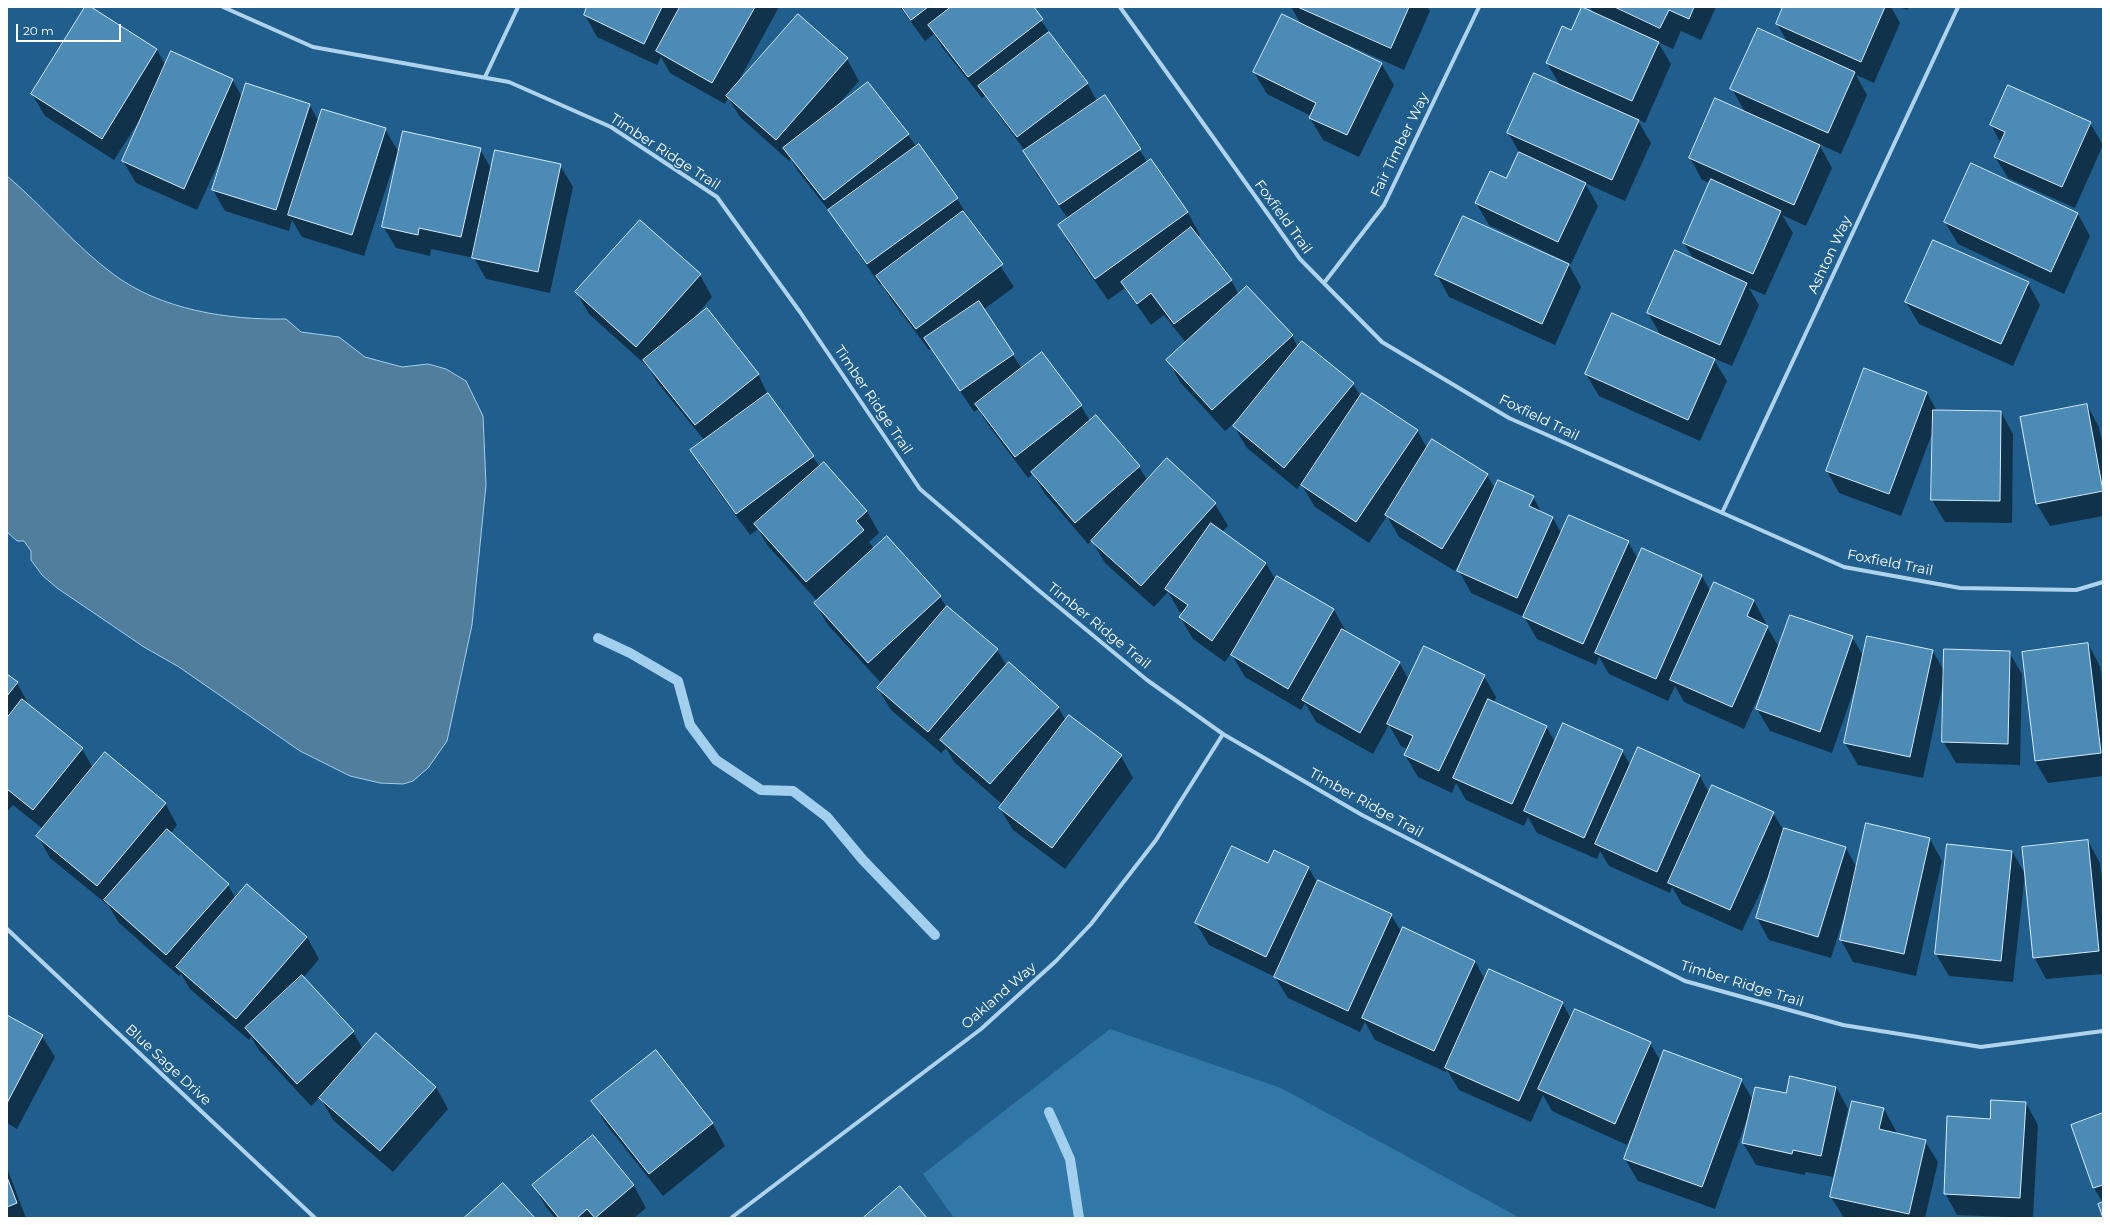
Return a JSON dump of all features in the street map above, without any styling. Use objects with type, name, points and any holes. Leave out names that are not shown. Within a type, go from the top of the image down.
[{"type":"street","name":"Timber Ridge Trail","points":[[223,7],[314,46],[509,82],[611,127],[717,197],[800,312],[920,489],[1147,680],[1223,734],[1362,815],[1685,981],[1842,1025],[1981,1047],[2103,1031]]},
{"type":"street","points":[[485,77],[518,7]]},
{"type":"street","name":"Foxfield Trail","points":[[1120,7],[1300,259],[1382,342],[1509,418],[1844,567],[1960,588],[2076,590],[2103,582]]},
{"type":"street","name":"Fair Timber Way","points":[[1324,283],[1384,205],[1479,7]]},
{"type":"street","name":"Ashton Way","points":[[1722,513],[1958,7]]},
{"type":"street","name":"Oakland Way","points":[[731,1218],[981,1029],[1056,961],[1091,924],[1147,852],[1223,734]]},
{"type":"street","name":"Blue Sage Drive","points":[[7,929],[315,1218]]},
{"type":"shaded area","points":[[7,176],[99,263],[132,286],[152,296],[174,304],[218,315],[264,319],[286,319],[301,332],[339,337],[365,357],[402,367],[428,364],[446,369],[466,381],[483,416],[486,485],[472,625],[447,741],[428,768],[413,781],[403,784],[380,783],[350,776],[300,751],[179,667],[144,647],[57,588],[42,575],[31,560],[31,551],[24,541],[17,541],[7,532]]},
{"type":"shaded area","points":[[1110,1029],[1281,1088],[1520,1218],[954,1218],[923,1174]]},
{"type":"building","points":[[85,7],[91,7],[157,49],[102,139],[31,94]]},
{"type":"building","points":[[587,7],[662,7],[644,44],[584,15]]},
{"type":"building","points":[[680,7],[755,7],[712,83],[656,51]]},
{"type":"building","points":[[902,7],[928,7],[911,20]]},
{"type":"building","points":[[951,7],[1034,7],[1043,19],[968,77],[928,25]]},
{"type":"building","points":[[1298,7],[1409,7],[1391,48]]},
{"type":"building","points":[[1582,7],[1659,42],[1632,101],[1546,63],[1562,26],[1571,30]]},
{"type":"building","points":[[1615,7],[1694,7],[1689,19],[1669,10],[1660,28]]},
{"type":"building","points":[[1783,7],[1885,7],[1861,62],[1776,24]]},
{"type":"building","points":[[798,14],[848,58],[776,140],[726,96]]},
{"type":"building","points":[[1282,14],[1382,63],[1347,135],[1309,118],[1316,103],[1253,72]]},
{"type":"building","points":[[1758,28],[1855,72],[1828,133],[1730,89]]},
{"type":"building","points":[[1049,32],[1088,83],[1017,137],[978,86]]},
{"type":"building","points":[[171,51],[233,79],[184,189],[122,161]]},
{"type":"building","points":[[1534,73],[1639,120],[1612,180],[1507,133]]},
{"type":"building","points":[[868,82],[909,134],[824,200],[783,148]]},
{"type":"building","points":[[246,83],[310,104],[276,210],[212,190]]},
{"type":"building","points":[[2008,85],[2091,122],[2062,187],[1994,157],[2005,132],[1990,125]]},
{"type":"building","points":[[1105,95],[1141,149],[1059,205],[1023,151]]},
{"type":"building","points":[[1715,98],[1820,145],[1794,205],[1689,158]]},
{"type":"building","points":[[322,109],[386,128],[352,235],[288,215]]},
{"type":"building","points":[[403,131],[481,148],[461,237],[419,228],[418,235],[382,227]]},
{"type":"building","points":[[919,144],[958,198],[867,264],[828,210]]},
{"type":"building","points":[[495,150],[561,164],[538,272],[472,258]]},
{"type":"building","points":[[1519,152],[1586,183],[1558,242],[1475,203],[1490,171],[1506,178]]},
{"type":"building","points":[[1151,159],[1188,212],[1095,279],[1058,225]]},
{"type":"building","points":[[1971,163],[2078,213],[2051,272],[1944,222]]},
{"type":"building","points":[[1711,179],[1781,211],[1753,274],[1683,243]]},
{"type":"building","points":[[963,211],[1003,264],[916,329],[876,276]]},
{"type":"building","points":[[1463,216],[1569,264],[1542,324],[1435,275]]},
{"type":"building","points":[[640,220],[701,274],[636,347],[575,292]]},
{"type":"building","points":[[1191,227],[1232,280],[1174,324],[1151,293],[1137,304],[1121,282]]},
{"type":"building","points":[[1933,240],[2029,282],[2001,344],[1905,302]]},
{"type":"building","points":[[1675,250],[1747,283],[1720,345],[1647,313]]},
{"type":"building","points":[[1247,286],[1293,335],[1212,410],[1166,360]]},
{"type":"building","points":[[979,301],[1014,354],[960,391],[924,338]]},
{"type":"building","points":[[707,308],[759,374],[695,425],[643,360]]},
{"type":"building","points":[[1612,313],[1715,359],[1688,420],[1585,374]]},
{"type":"building","points":[[1302,341],[1354,383],[1284,468],[1233,426]]},
{"type":"building","points":[[1042,352],[1082,405],[1015,457],[975,404]]},
{"type":"building","points":[[1864,368],[1927,392],[1889,494],[1826,471]]},
{"type":"building","points":[[768,393],[814,456],[736,514],[690,450]]},
{"type":"building","points":[[1362,393],[1418,430],[1356,522],[1301,485]]},
{"type":"building","points":[[2087,404],[2103,491],[2036,504],[2020,417]]},
{"type":"building","points":[[1933,410],[2001,411],[2000,501],[1931,500]]},
{"type":"building","points":[[1096,415],[1140,466],[1075,523],[1031,472]]},
{"type":"building","points":[[1432,439],[1488,474],[1442,549],[1385,515]]},
{"type":"building","points":[[1167,458],[1216,503],[1141,586],[1091,541]]},
{"type":"building","points":[[824,462],[867,511],[856,521],[864,530],[806,582],[754,524]]},
{"type":"building","points":[[1498,480],[1534,496],[1529,506],[1553,517],[1517,598],[1457,571]]},
{"type":"building","points":[[1569,515],[1629,541],[1583,644],[1523,617]]},
{"type":"building","points":[[1211,523],[1266,563],[1212,641],[1179,617],[1188,605],[1165,589]]},
{"type":"building","points":[[887,536],[941,596],[868,663],[814,603]]},
{"type":"building","points":[[1642,548],[1702,575],[1656,679],[1595,653]]},
{"type":"building","points":[[1277,576],[1334,609],[1288,689],[1231,655]]},
{"type":"building","points":[[1714,582],[1754,600],[1747,616],[1768,626],[1732,707],[1670,680]]},
{"type":"building","points":[[947,606],[998,649],[928,732],[877,688]]},
{"type":"building","points":[[1790,615],[1853,636],[1820,732],[1756,709]]},
{"type":"building","points":[[1342,629],[1400,662],[1360,733],[1302,700]]},
{"type":"building","points":[[1867,636],[1933,650],[1910,757],[1844,743]]},
{"type":"building","points":[[2088,643],[2101,753],[2035,761],[2022,652]]},
{"type":"building","points":[[1424,646],[1485,675],[1439,771],[1404,755],[1413,736],[1387,724]]},
{"type":"building","points":[[1944,649],[2010,651],[2008,744],[1942,742]]},
{"type":"building","points":[[1009,662],[1059,707],[990,784],[940,740]]},
{"type":"building","points":[[7,674],[18,682],[7,696]]},
{"type":"building","points":[[22,699],[83,748],[33,810],[7,789],[7,718]]},
{"type":"building","points":[[1488,699],[1547,726],[1512,804],[1453,778]]},
{"type":"building","points":[[1069,715],[1122,755],[1052,848],[999,808]]},
{"type":"building","points":[[1563,723],[1623,750],[1584,838],[1524,811]]},
{"type":"building","points":[[1638,747],[1700,775],[1657,872],[1595,844]]},
{"type":"building","points":[[105,752],[166,803],[97,886],[36,836]]},
{"type":"building","points":[[1712,785],[1774,812],[1730,910],[1668,883]]},
{"type":"building","points":[[1866,823],[1930,838],[1904,954],[1840,940]]},
{"type":"building","points":[[1784,828],[1846,847],[1818,937],[1756,918]]},
{"type":"building","points":[[167,829],[229,884],[166,955],[104,900]]},
{"type":"building","points":[[2088,840],[2099,951],[2033,958],[2022,847]]},
{"type":"building","points":[[1947,844],[2012,851],[2001,961],[1935,954]]},
{"type":"building","points":[[1232,846],[1268,863],[1274,850],[1309,867],[1266,957],[1195,923]]},
{"type":"building","points":[[1318,880],[1392,914],[1348,1011],[1274,977]]},
{"type":"building","points":[[247,884],[307,937],[236,1019],[176,967]]},
{"type":"building","points":[[1403,927],[1475,961],[1434,1051],[1362,1018]]},
{"type":"building","points":[[1489,969],[1563,1002],[1519,1101],[1445,1068]]},
{"type":"building","points":[[302,975],[354,1031],[297,1084],[245,1028]]},
{"type":"building","points":[[1575,1009],[1651,1042],[1615,1124],[1538,1089]]},
{"type":"building","points":[[7,1015],[43,1035],[7,1103]]},
{"type":"building","points":[[376,1033],[436,1087],[380,1151],[319,1098]]},
{"type":"building","points":[[656,1050],[713,1123],[649,1174],[591,1101]]},
{"type":"building","points":[[1664,1050],[1742,1079],[1702,1187],[1624,1159]]},
{"type":"building","points":[[1790,1076],[1836,1087],[1821,1156],[1793,1150],[1792,1154],[1742,1143],[1755,1087],[1786,1093]]},
{"type":"building","points":[[1991,1100],[2026,1102],[2020,1198],[1944,1194],[1947,1116],[1990,1119]]},
{"type":"building","points":[[1852,1101],[1884,1108],[1879,1129],[1926,1140],[1909,1214],[1830,1197]]},
{"type":"building","points":[[2103,1113],[2103,1185],[2093,1188],[2071,1125]]},
{"type":"building","points":[[593,1135],[634,1185],[595,1218],[587,1209],[577,1218],[559,1218],[532,1185]]},
{"type":"building","points":[[7,1177],[17,1203],[7,1207]]},
{"type":"building","points":[[503,1183],[535,1218],[464,1218]]},
{"type":"building","points":[[900,1186],[927,1218],[863,1218]]},
{"type":"building","points":[[2103,1202],[2103,1218],[2098,1204]]},
{"type":"waterway","points":[[598,638],[630,653],[678,681],[690,725],[716,760],[761,790],[793,791],[827,817],[863,860],[935,935]]},
{"type":"waterway","points":[[1049,1112],[1070,1159],[1079,1218]]}]
